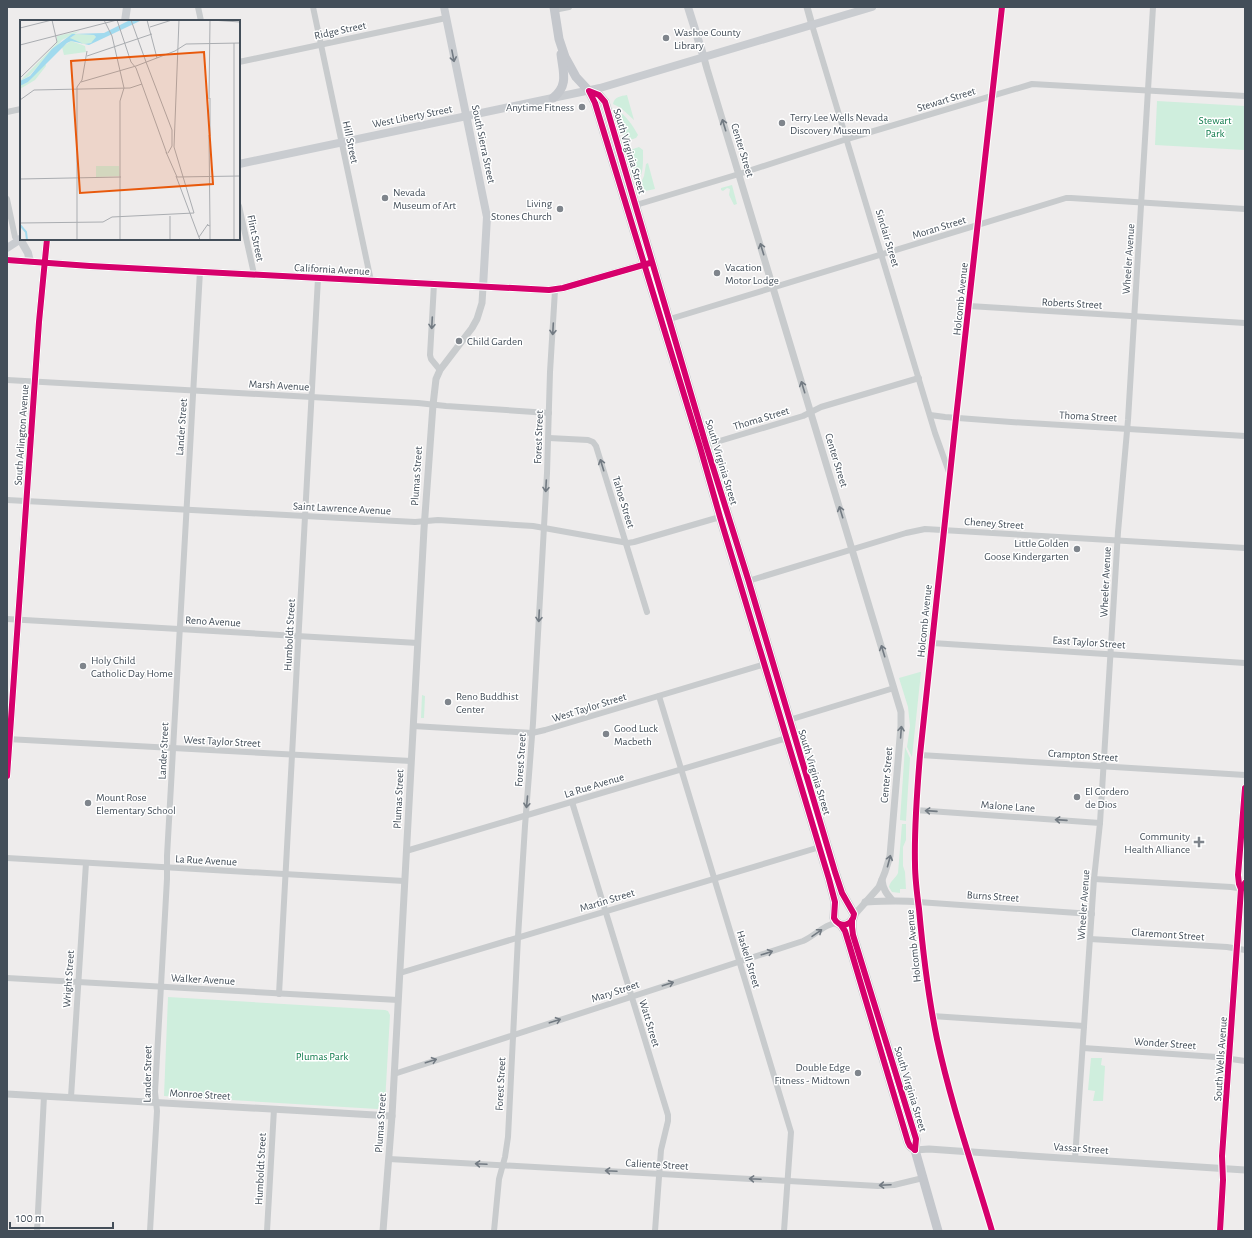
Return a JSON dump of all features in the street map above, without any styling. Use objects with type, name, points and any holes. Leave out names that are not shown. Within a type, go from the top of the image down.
[{"type":"main road","points":[[125,20],[128,7]]},
{"type":"main road","name":"South Sierra Street","points":[[444,7],[454,62],[467,116],[487,217],[483,287]]},
{"type":"main road","name":"Center Street","points":[[688,7],[704,58]]},
{"type":"main road","name":"West Liberty Street","points":[[240,164],[611,86],[872,7]]},
{"type":"main road","name":"South Virginia Street","points":[[554,9],[561,45],[565,57],[572,71],[589,91],[595,103],[615,168],[648,263],[670,319],[720,518],[734,549],[765,664],[820,847],[835,902],[835,910]]},
{"type":"main road","points":[[553,98],[559,93],[564,82],[561,45]]},
{"type":"main road","name":"South Virginia Street","points":[[589,91],[598,95],[605,102],[636,205],[648,263],[743,579],[748,581],[839,884],[844,898],[850,907]]},
{"type":"main road","points":[[615,168],[623,178],[631,203],[636,205]]},
{"type":"main road","points":[[7,248],[20,240]]},
{"type":"main road","points":[[22,240],[28,253],[30,262]]},
{"type":"main road","name":"South Arlington Avenue","points":[[7,776],[8,739],[47,240]]},
{"type":"main road","name":"California Avenue","points":[[7,260],[540,290],[555,290],[563,288],[648,263]]},
{"type":"main road","points":[[765,664],[774,670]]},
{"type":"main road","name":"South Wells Avenue","points":[[1220,1231],[1223,1168],[1222,1156],[1241,950],[1244,887],[1238,880],[1238,874],[1245,788]]},
{"type":"main road","points":[[845,904],[850,907],[853,910],[853,919],[847,924],[839,924],[834,918],[833,914],[835,910],[838,906],[845,904]]},
{"type":"main road","name":"South Virginia Street","points":[[853,919],[853,934],[916,1140],[915,1150],[938,1231]]},
{"type":"main road","name":"South Virginia Street","points":[[839,924],[845,931],[908,1142],[915,1150]]},
{"type":"street","points":[[198,7],[200,20]]},
{"type":"street","name":"Hill Street","points":[[313,7],[371,281]]},
{"type":"street","points":[[554,9],[569,7]]},
{"type":"street","name":"Sinclair Street","points":[[807,7],[930,415],[950,475]]},
{"type":"street","name":"Holcomb Avenue","points":[[992,1231],[944,1070],[932,1016],[918,902],[915,865],[915,810],[956,418],[1002,7]]},
{"type":"street","name":"Wheeler Avenue","points":[[1075,1159],[1127,429],[1153,7]]},
{"type":"street","name":"Ridge Street","points":[[240,62],[446,18]]},
{"type":"street","name":"Center Street","points":[[704,58],[901,712],[891,850],[888,865],[876,891],[865,902],[853,919]]},
{"type":"street","name":"Stewart Street","points":[[636,205],[847,139],[1032,84],[1245,96]]},
{"type":"street","points":[[7,112],[20,109]]},
{"type":"street","name":"Moran Street","points":[[670,319],[1066,198],[1245,209]]},
{"type":"street","points":[[7,199],[15,237],[20,239]]},
{"type":"street","name":"Flint Street","points":[[240,211],[254,274]]},
{"type":"street","name":"Lander Street","points":[[150,1231],[157,1111],[155,1092],[200,271]]},
{"type":"street","name":"Humboldt Street","points":[[279,994],[318,278]]},
{"type":"street","points":[[434,284],[430,359],[440,370]]},
{"type":"street","name":"Plumas Street","points":[[383,1231],[392,1116],[424,522],[432,405],[436,379],[440,370],[475,323],[480,312],[483,287]]},
{"type":"street","name":"Forest Street","points":[[494,1231],[499,1179],[508,1137],[525,816],[532,733],[549,438],[555,290]]},
{"type":"street","name":"Roberts Street","points":[[969,306],[1245,323]]},
{"type":"street","name":"Thoma Street","points":[[703,446],[919,378]]},
{"type":"street","name":"Marsh Avenue","points":[[7,380],[311,397],[549,413]]},
{"type":"street","name":"Thoma Street","points":[[930,415],[956,418],[1245,436]]},
{"type":"street","name":"Tahoe Street","points":[[549,438],[588,440],[595,444],[647,612]]},
{"type":"street","name":"Saint Lawrence Avenue","points":[[7,500],[415,522],[438,520],[533,526],[626,542],[634,542],[720,518]]},
{"type":"street","name":"Cheney Street","points":[[748,581],[914,530],[930,529],[1245,548]]},
{"type":"street","name":"Reno Avenue","points":[[7,619],[418,643]]},
{"type":"street","name":"East Taylor Street","points":[[932,643],[1245,663]]},
{"type":"street","name":"West Taylor Street","points":[[413,726],[532,733],[765,664]]},
{"type":"street","points":[[789,720],[894,688]]},
{"type":"street","name":"Haskell Street","points":[[659,696],[791,1132],[784,1231]]},
{"type":"street","name":"La Rue Avenue","points":[[406,852],[787,738]]},
{"type":"street","name":"West Taylor Street","points":[[8,739],[411,761]]},
{"type":"street","name":"Crampton Street","points":[[920,755],[1245,776]]},
{"type":"street","name":"Watt Street","points":[[572,802],[668,1115],[661,1150],[655,1231]]},
{"type":"street","name":"Malone Lane","points":[[915,810],[1100,823]]},
{"type":"street","name":"Martin Street","points":[[400,973],[820,847]]},
{"type":"street","name":"La Rue Avenue","points":[[7,858],[404,881]]},
{"type":"street","name":"Wright Street","points":[[71,1097],[86,863]]},
{"type":"street","points":[[1094,879],[1244,887]]},
{"type":"street","points":[[882,880],[886,894],[892,900]]},
{"type":"street","name":"Burns Street","points":[[865,902],[892,900],[1092,914]]},
{"type":"street","name":"Mary Street","points":[[394,1074],[803,941],[830,924],[839,924]]},
{"type":"street","name":"Claremont Street","points":[[1090,939],[1228,947],[1241,950]]},
{"type":"street","name":"Walker Avenue","points":[[7,978],[398,1000]]},
{"type":"street","points":[[932,1016],[1084,1026]]},
{"type":"street","name":"Wonder Street","points":[[1083,1048],[1217,1057],[1245,1061]]},
{"type":"street","name":"Monroe Street","points":[[7,1094],[392,1116]]},
{"type":"street","points":[[37,1231],[44,1096]]},
{"type":"street","name":"Humboldt Street","points":[[266,1231],[274,1109]]},
{"type":"street","name":"Vassar Street","points":[[915,1150],[929,1149],[1245,1170]]},
{"type":"street","name":"Caliente Street","points":[[389,1159],[882,1186],[923,1178]]},
{"type":"green space","points":[[627,95],[634,120],[621,108],[613,104],[616,98]]},
{"type":"green space","name":"Stewart Park","points":[[1157,101],[1245,106],[1245,150],[1155,145]]},
{"type":"green space","points":[[614,108],[622,113],[631,123],[638,135],[636,138],[627,141],[619,125]]},
{"type":"green space","points":[[639,147],[643,150],[643,163],[641,176],[637,184],[630,150]]},
{"type":"green space","points":[[648,163],[655,189],[641,192],[639,187],[644,176],[646,164]]},
{"type":"green space","points":[[732,185],[737,204],[734,205],[729,195],[730,189],[727,188],[723,191],[721,190],[721,188]]},
{"type":"green space","points":[[921,672],[912,757],[907,747],[910,726],[908,707],[899,678]]},
{"type":"green space","points":[[422,695],[425,696],[424,718],[421,718]]},
{"type":"green space","points":[[905,747],[910,758],[906,821],[900,820]]},
{"type":"green space","points":[[902,824],[906,824],[906,840],[903,847],[903,866],[905,872],[906,889],[900,889],[900,893],[892,892],[889,887],[898,873]]},
{"type":"green space","name":"Plumas Park","points":[[168,997],[388,1011],[390,1015],[385,1103],[382,1107],[377,1109],[164,1096]]},
{"type":"green space","points":[[1091,1058],[1102,1058],[1101,1065],[1105,1066],[1103,1101],[1093,1101],[1095,1091],[1088,1090]]},
{"type":"cycle path","points":[[992,1231],[956,1111],[937,1039],[924,958],[915,870],[915,850],[920,755],[1002,7]]},
{"type":"cycle path","points":[[589,91],[599,95],[605,102],[706,445],[748,579],[835,872],[842,893],[854,914],[851,921],[846,925],[839,924],[834,918],[835,902],[829,879],[700,447],[595,103],[589,91]]},
{"type":"cycle path","points":[[7,776],[39,322],[47,240]]},
{"type":"cycle path","points":[[7,260],[90,266],[549,290],[563,288],[650,263]]},
{"type":"cycle path","points":[[1241,889],[1238,875],[1245,788]]},
{"type":"cycle path","points":[[1220,1231],[1223,1180],[1222,1156],[1241,889],[1245,883]]},
{"type":"cycle path","points":[[852,920],[853,935],[916,1139],[915,1150]]},
{"type":"cycle path","points":[[841,925],[845,931],[908,1142],[915,1150]]},
{"type":"place","name":"Washoe County Library","points":[[666,38]]},
{"type":"place","name":"Anytime Fitness","points":[[582,107]]},
{"type":"place","name":"Terry Lee Wells Nevada Discovery Museum","points":[[782,123]]},
{"type":"place","name":"Nevada Museum of Art","points":[[385,198]]},
{"type":"place","name":"Living Stones Church","points":[[560,209]]},
{"type":"place","name":"Vacation Motor Lodge","points":[[717,273]]},
{"type":"place","name":"Child Garden","points":[[459,341]]},
{"type":"place","name":"Little Golden Goose Kindergarten","points":[[1077,549]]},
{"type":"place","name":"Holy Child Catholic Day Home","points":[[83,666]]},
{"type":"place","name":"Reno Buddhist Center","points":[[448,702]]},
{"type":"place","name":"Good Luck Macbeth","points":[[606,734]]},
{"type":"place","name":"El Cordero de Dios","points":[[1077,797]]},
{"type":"place","name":"Mount Rose Elementary School","points":[[88,803]]},
{"type":"place","name":"Community Health Alliance","points":[[1199,842]]},
{"type":"place","name":"Double Edge Fitness - Midtown","points":[[858,1073]]}]
